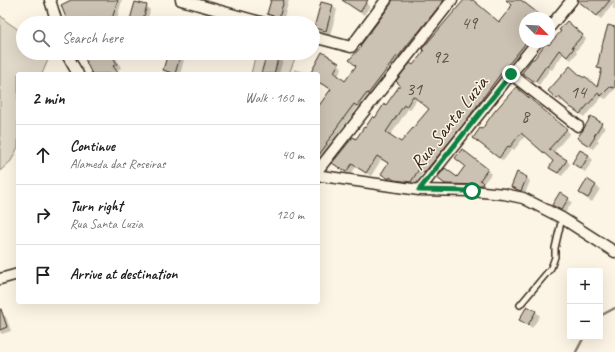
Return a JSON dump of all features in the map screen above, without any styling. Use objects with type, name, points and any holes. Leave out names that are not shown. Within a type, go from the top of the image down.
[{"type":"street","points":[[50,0],[55,16]]},
{"type":"street","points":[[181,0],[239,16]]},
{"type":"street","points":[[320,39],[351,47],[386,0]]},
{"type":"street","points":[[320,172],[452,0]]},
{"type":"street","points":[[555,21],[572,0]]},
{"type":"street","name":"Rua Santa Luzia","points":[[419,190],[532,48]]},
{"type":"street","points":[[70,60],[77,72]]},
{"type":"street","points":[[511,74],[578,126]]},
{"type":"street","points":[[320,173],[419,190],[472,191],[504,194],[523,198],[562,218],[615,252]]},
{"type":"street","points":[[0,279],[16,275]]},
{"type":"lane","points":[[520,304],[551,268],[562,218]]},
{"type":"shaded area","points":[[0,15],[16,28],[16,60],[48,60],[43,72],[16,72],[16,151],[11,161],[0,171]]},
{"type":"shaded area","points":[[254,60],[294,60],[290,72],[251,72]]},
{"type":"building","points":[[71,0],[118,0],[113,16],[65,16],[61,5]]},
{"type":"building","points":[[271,0],[284,0],[280,16],[267,14]]},
{"type":"building","points":[[342,0],[368,0],[360,12]]},
{"type":"building","points":[[392,0],[444,0],[398,57],[397,56],[368,94],[367,93],[357,106],[354,104],[320,153],[320,104],[331,89],[320,83],[320,72],[311,72],[318,60],[320,60],[322,52],[339,63],[334,72],[345,81],[356,66],[349,60],[361,47],[360,46],[391,4]]},
{"type":"building","points":[[464,0],[473,0],[499,22],[511,7],[506,0],[521,0],[536,12],[519,12],[519,48],[522,48],[424,173],[419,169],[411,182],[394,180],[390,177],[389,179],[381,174],[388,163],[377,156],[366,173],[352,164],[346,172],[332,163],[353,137],[356,139],[373,116],[375,118],[384,104],[386,105],[400,85],[396,81],[410,63],[413,65],[424,51],[422,49]],"holes":[[[413,96],[429,109],[401,142],[386,132],[404,105],[406,107]]]},
{"type":"building","points":[[578,0],[610,0],[597,16]]},
{"type":"building","points":[[135,2],[147,5],[144,16],[131,16]]},
{"type":"building","points":[[321,2],[333,5],[326,31],[320,30],[320,16],[317,16]]},
{"type":"building","points":[[567,21],[583,35],[572,47],[574,48],[567,57],[559,50],[535,82],[522,73],[542,48],[555,48],[555,38],[561,31],[559,30]]},
{"type":"building","points":[[608,25],[615,27],[615,88],[610,87],[601,96],[598,93],[580,114],[559,97],[557,99],[548,91],[570,66],[582,77],[586,77],[597,87],[602,69],[597,68]]},
{"type":"building","points":[[86,60],[115,60],[117,64],[113,66],[118,72],[91,72]]},
{"type":"building","points":[[166,60],[179,60],[176,72],[163,70]]},
{"type":"building","points":[[265,60],[278,60],[275,72],[262,72]]},
{"type":"building","points":[[516,87],[567,129],[549,149],[567,160],[558,173],[549,168],[553,161],[521,133],[499,158],[473,138]]},
{"type":"building","points":[[591,116],[602,123],[589,146],[577,138]]},
{"type":"building","points":[[462,149],[488,169],[480,180],[483,183],[482,185],[445,184],[437,178],[445,168],[457,177],[465,166],[455,158]]},
{"type":"building","points":[[580,150],[589,155],[581,169],[572,163]]},
{"type":"building","points":[[517,172],[527,177],[521,191],[511,187]]},
{"type":"building","points":[[587,179],[596,185],[588,198],[579,193]]},
{"type":"building","points":[[560,192],[569,198],[561,210],[552,205]]},
{"type":"building","points":[[527,306],[536,311],[528,325],[519,320]]},
{"type":"building","points":[[0,309],[7,327],[0,330]]},
{"type":"waterway","points":[[603,314],[615,308]]},
{"type":"waterway","points":[[576,352],[582,340]]},
{"type":"route","points":[[472,191],[419,190],[511,74]]}]
